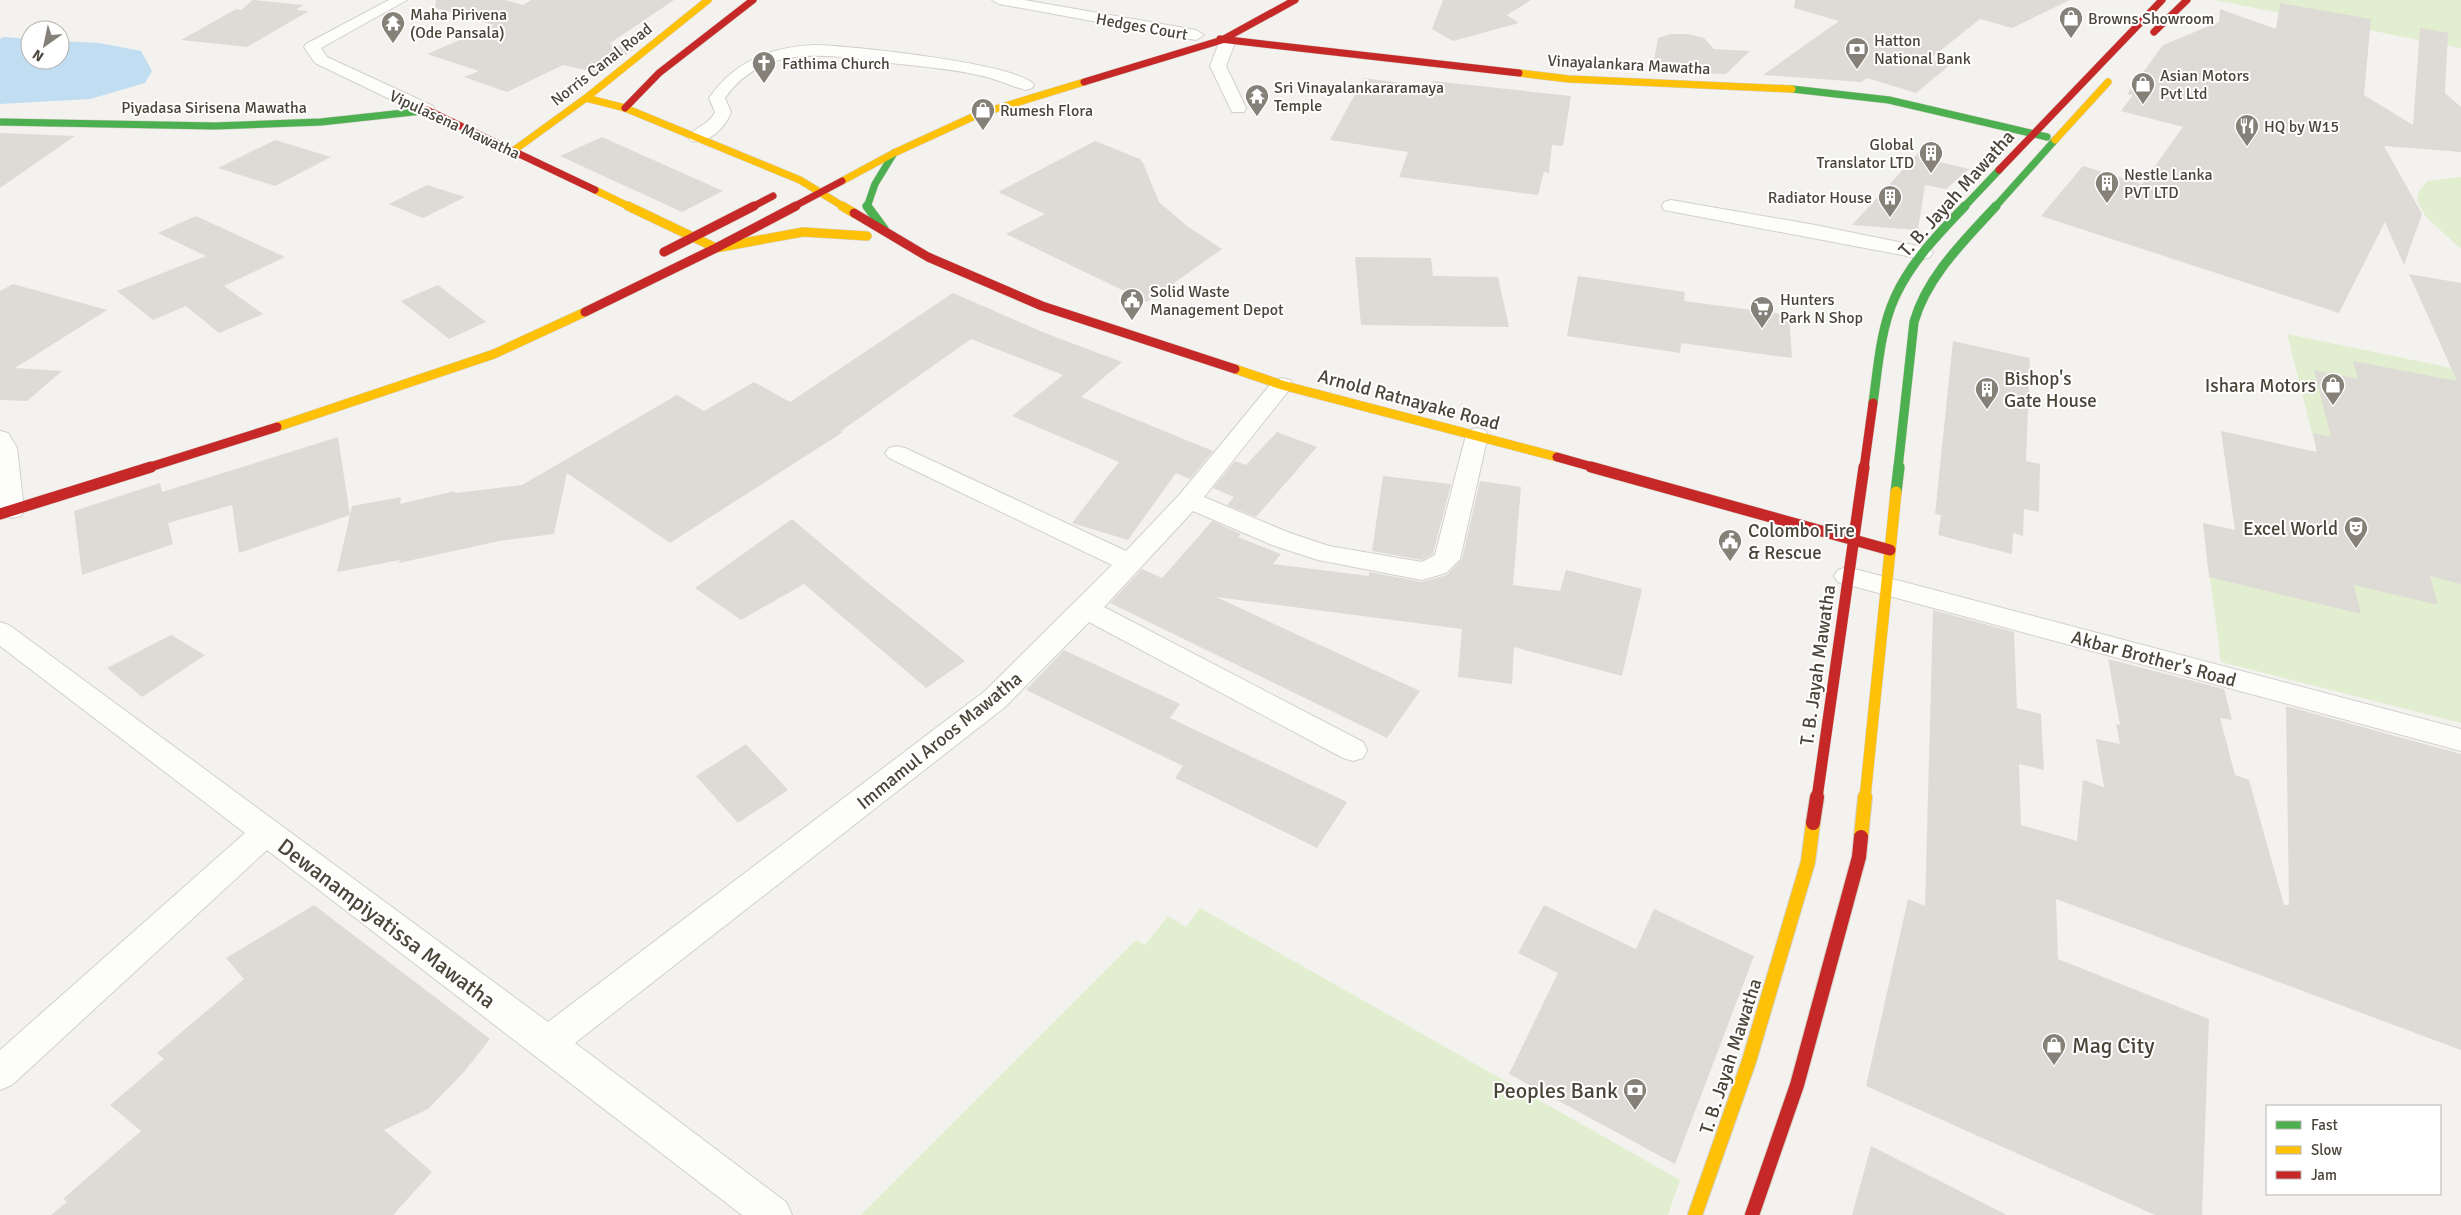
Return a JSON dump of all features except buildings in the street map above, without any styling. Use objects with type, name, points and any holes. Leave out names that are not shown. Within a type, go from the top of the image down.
[{"type":"main road","name":"Norris Canal Road","points":[[512,151],[586,98],[708,0]]},
{"type":"main road","points":[[625,108],[659,73],[753,0]]},
{"type":"main road","points":[[8,500],[186,457],[494,354],[535,337],[716,248],[894,153],[979,114],[1225,40],[1295,0]]},
{"type":"main road","name":"T. B. Jayah Mawatha","points":[[1695,1215],[1749,1061],[1808,862],[1876,381],[1888,316],[1895,296],[1923,253],[2033,133],[2162,0]]},
{"type":"main road","points":[[2143,44],[2187,0]]},
{"type":"main road","points":[[1058,77],[1200,33]]},
{"type":"main road","name":"Vinayalankara Mawatha","points":[[1200,33],[1225,40],[1569,79],[1837,91],[1911,103],[2056,139]]},
{"type":"main road","name":"T. B. Jayah Mawatha","points":[[1752,1215],[1797,1085],[1859,857],[1911,346],[1914,322],[1920,301],[1955,251],[2116,73]]},
{"type":"main road","points":[[1008,90],[1030,84]]},
{"type":"main road","name":"Arnold Ratnayake Road","points":[[586,98],[625,108],[800,180],[928,257]]},
{"type":"main road","name":"Piyadasa Sirisena Mawatha","points":[[0,122],[215,126],[321,122],[427,110]]},
{"type":"main road","name":"Vipulasena Mawatha","points":[[427,110],[716,248]]},
{"type":"main road","points":[[885,230],[867,207],[875,184],[894,153]]},
{"type":"main road","points":[[652,258],[814,174]]},
{"type":"main road","points":[[777,193],[816,211]]},
{"type":"main road","name":"Arnold Ratnayake Road","points":[[842,224],[868,236],[928,257],[1042,306],[1282,385],[1477,435],[1890,550]]},
{"type":"main road","points":[[716,248],[803,232],[868,236]]},
{"type":"street","name":"Vipulasena Mawatha","points":[[400,0],[312,47],[321,60],[427,110]]},
{"type":"street","name":"Hedges Court","points":[[999,0],[1200,33]]},
{"type":"street","points":[[1225,40],[1218,66],[1238,108]]},
{"type":"street","points":[[697,137],[719,122],[723,112],[717,98],[731,80],[765,60],[787,52],[821,49],[899,59],[935,61],[971,67],[1030,84]]},
{"type":"street","points":[[1671,206],[1815,231],[1923,253]]},
{"type":"street","name":"Immamul Aroos Mawatha","points":[[548,1043],[995,699],[1086,609],[1189,500],[1282,385]]},
{"type":"street","points":[[1189,500],[1281,539],[1327,554],[1422,571],[1437,567],[1447,559],[1477,435]]},
{"type":"street","points":[[0,438],[6,448],[8,500]]},
{"type":"street","points":[[897,453],[1130,563]]},
{"type":"street","name":"Akbar Brother's Road","points":[[1847,576],[2461,740]]},
{"type":"street","points":[[1086,609],[1353,750]]},
{"type":"street","name":"Dewanampiyatissa Mawatha","points":[[0,632],[548,1043],[773,1215]]},
{"type":"street","points":[[0,1073],[266,832]]},
{"type":"green space","points":[[2214,0],[2461,0],[2461,48]]},
{"type":"green space","points":[[2461,177],[2461,249],[2426,217],[2417,201],[2419,191],[2428,181]]},
{"type":"green space","name":"Excel World","points":[[2287,334],[2461,370],[2461,723],[2221,662],[2203,523],[2235,530],[2317,452]]},
{"type":"green space","points":[[1200,908],[1680,1180],[1668,1215],[861,1215],[1136,940],[1145,945],[1168,916],[1186,927]]},
{"type":"water","points":[[4,37],[20,38],[20,70],[70,70],[70,42],[99,43],[141,51],[152,71],[145,83],[90,99],[0,104],[0,39]]},
{"type":"traffic: fast","points":[[1792,89],[1824,91],[1889,100],[2047,137]]},
{"type":"traffic: fast","points":[[0,122],[215,126],[321,122],[422,111]]},
{"type":"traffic: fast","points":[[1896,492],[1914,322],[1920,301],[1955,251],[2055,140]]},
{"type":"traffic: fast","points":[[884,229],[867,207],[875,184],[894,153]]},
{"type":"traffic: fast","points":[[1873,403],[1886,322],[1903,281],[1927,248],[1999,170]]},
{"type":"traffic: slow","points":[[513,151],[586,98],[708,0]]},
{"type":"traffic: slow","points":[[1519,73],[1569,79],[1792,89]]},
{"type":"traffic: slow","points":[[842,181],[894,153],[979,114],[1084,82]]},
{"type":"traffic: slow","points":[[2055,140],[2108,82]]},
{"type":"traffic: slow","points":[[586,98],[625,108],[800,180],[854,213]]},
{"type":"traffic: slow","points":[[595,190],[716,248],[803,232],[867,236]]},
{"type":"traffic: slow","points":[[277,427],[494,354],[585,312]]},
{"type":"traffic: slow","points":[[1235,369],[1282,385],[1557,457]]},
{"type":"traffic: slow","points":[[1861,837],[1896,492]]},
{"type":"traffic: slow","points":[[1695,1215],[1749,1061],[1808,862],[1813,823]]},
{"type":"traffic: jam","points":[[625,108],[659,73],[753,0]]},
{"type":"traffic: jam","points":[[1084,82],[1222,40],[1295,0]]},
{"type":"traffic: jam","points":[[1999,170],[2162,0]]},
{"type":"traffic: jam","points":[[2154,32],[2187,0]]},
{"type":"traffic: jam","points":[[1220,39],[1519,73]]},
{"type":"traffic: jam","points":[[422,111],[427,110],[595,190]]},
{"type":"traffic: jam","points":[[585,312],[716,248],[842,181]]},
{"type":"traffic: jam","points":[[664,252],[773,196]]},
{"type":"traffic: jam","points":[[854,213],[928,257],[1042,306],[1235,369]]},
{"type":"traffic: jam","points":[[1813,823],[1873,403]]},
{"type":"traffic: jam","points":[[0,514],[277,427]]},
{"type":"traffic: jam","points":[[1557,457],[1890,550]]},
{"type":"traffic: jam","points":[[1752,1215],[1797,1085],[1859,857],[1861,837]]},
{"type":"place","name":"Browns Showroom","points":[[2071,39]]},
{"type":"place","name":"Maha Pirivena (Ode Pansala)","points":[[393,44]]},
{"type":"place","name":"Hatton National Bank","points":[[1857,70]]},
{"type":"place","name":"Fathima Church","points":[[764,84]]},
{"type":"place","name":"Asian Motors Pvt Ltd","points":[[2143,105]]},
{"type":"place","name":"Sri Vinayalankararamaya Temple","points":[[1257,117]]},
{"type":"place","name":"Rumesh Flora","points":[[983,131]]},
{"type":"place","name":"HQ by W15","points":[[2247,147]]},
{"type":"place","name":"Global Translator LTD","points":[[1931,174]]},
{"type":"place","name":"Nestle Lanka PVT LTD","points":[[2107,204]]},
{"type":"place","name":"Radiator House","points":[[1890,218]]},
{"type":"place","name":"Solid Waste Management Depot","points":[[1132,321]]},
{"type":"place","name":"Hunters Park N Shop","points":[[1762,329]]},
{"type":"place","name":"Ishara Motors","points":[[2333,406]]},
{"type":"place","name":"Bishop's Gate House","points":[[1987,410]]},
{"type":"place","name":"Excel World","points":[[2356,549]]},
{"type":"place","name":"Colombo Fire & Rescue","points":[[1730,562]]},
{"type":"place","name":"Mag City","points":[[2054,1066]]},
{"type":"place","name":"Peoples Bank","points":[[1635,1111]]}]
